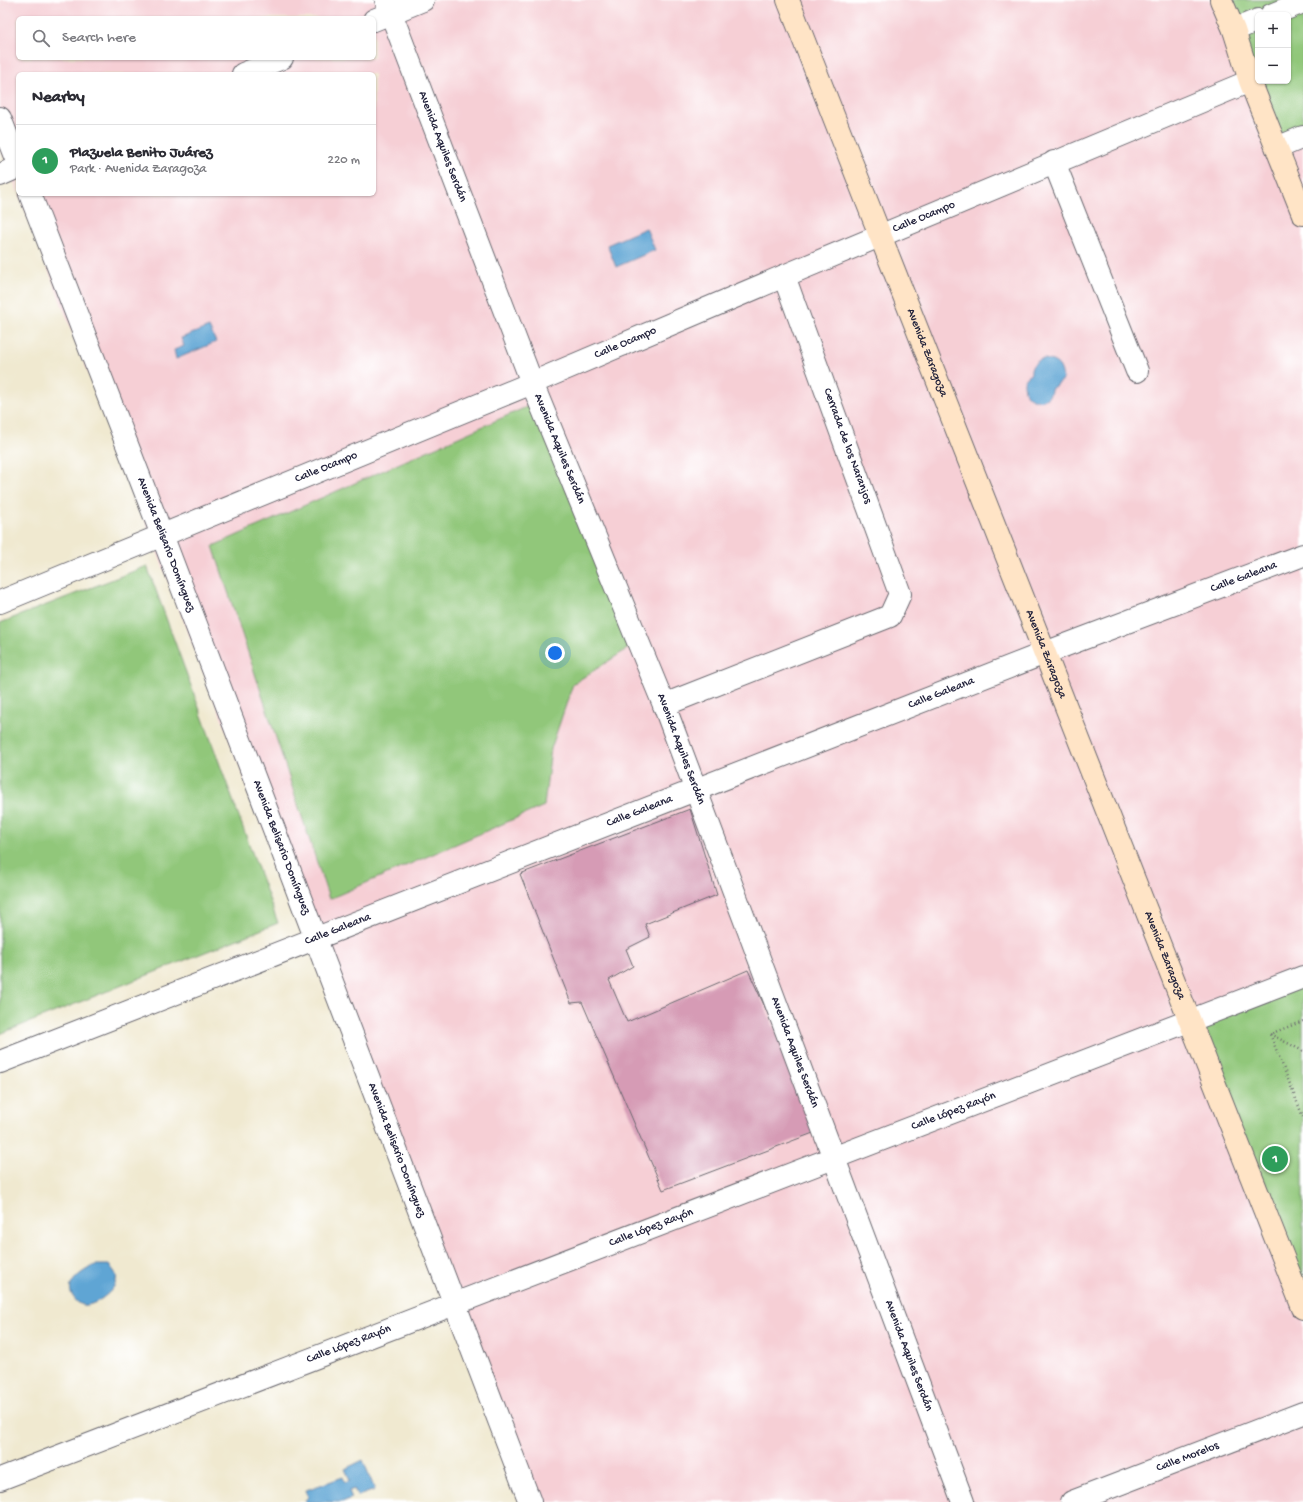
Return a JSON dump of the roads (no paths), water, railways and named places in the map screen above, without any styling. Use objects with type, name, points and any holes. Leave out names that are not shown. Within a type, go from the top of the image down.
[{"type":"street","points":[[384,11],[423,0]]},
{"type":"street","name":"Avenida Zaragoza","points":[[788,0],[1303,1308]]},
{"type":"street","points":[[1221,0],[1234,30],[1250,81],[1303,214]]},
{"type":"street","points":[[1278,12],[1303,2]]},
{"type":"street","name":"Avenida Aquiles Serdán","points":[[384,11],[532,383],[664,705],[963,1502]]},
{"type":"street","points":[[1234,30],[1255,21]]},
{"type":"street","points":[[248,72],[277,60]]},
{"type":"street","name":"Calle Ocampo","points":[[0,602],[532,383],[880,235],[1250,81]]},
{"type":"street","points":[[0,118],[16,159]]},
{"type":"street","points":[[1277,148],[1303,137]]},
{"type":"street","points":[[1054,162],[1137,371]]},
{"type":"street","points":[[0,174],[16,168]]},
{"type":"street","name":"Avenida Belisario Domínguez","points":[[31,196],[162,535],[530,1502]]},
{"type":"street","name":"Cerrada de los Naranjos","points":[[664,705],[890,616],[900,594],[784,276]]},
{"type":"street","name":"Calle Galeana","points":[[0,1062],[1045,653],[1303,555]]},
{"type":"street","name":"Calle López Rayón","points":[[0,1479],[1303,977]]},
{"type":"street","name":"Calle Morelos","points":[[1072,1502],[1303,1413]]},
{"type":"water","points":[[646,228],[655,250],[616,267],[607,245]]},
{"type":"water","points":[[209,327],[216,342],[176,359],[174,350],[184,346],[181,338]]},
{"type":"water","points":[[1044,359],[1053,361],[1058,365],[1062,371],[1063,380],[1051,389],[1050,394],[1044,400],[1035,400],[1028,395],[1025,390],[1024,381],[1031,373],[1034,364]]},
{"type":"water","points":[[95,1265],[109,1265],[114,1270],[116,1274],[115,1285],[103,1298],[93,1304],[82,1305],[71,1293],[72,1283],[80,1274]]},
{"type":"water","points":[[363,1460],[375,1490],[358,1496],[354,1489],[349,1491],[352,1498],[342,1502],[306,1502],[305,1500],[308,1497],[306,1490],[343,1477],[345,1482],[350,1480],[345,1469]]},
{"type":"place","name":"Plazuela Benito Juárez","points":[[1275,1159]]}]
